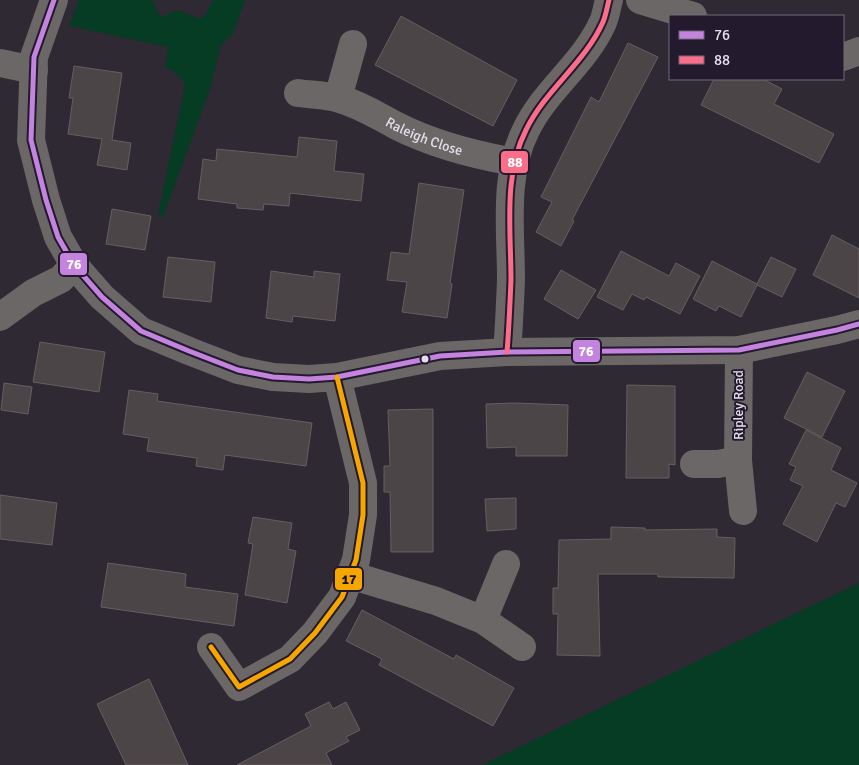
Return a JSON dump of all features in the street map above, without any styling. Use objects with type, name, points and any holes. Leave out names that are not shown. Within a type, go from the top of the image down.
[{"type":"street","name":"Ripley Road","points":[[54,0],[39,38],[34,70],[33,153],[58,237],[74,264],[102,297],[141,331],[238,370],[273,377],[309,379],[337,377],[440,356],[507,352],[739,350],[859,324]]},
{"type":"street","points":[[507,352],[511,280],[510,218],[515,162],[524,132],[537,108],[587,48],[603,22],[609,0]]},
{"type":"street","points":[[640,0],[690,15]]},
{"type":"street","points":[[338,98],[353,44]]},
{"type":"street","points":[[844,57],[859,51]]},
{"type":"street","points":[[0,63],[34,70]]},
{"type":"street","name":"Raleigh Close","points":[[298,93],[338,98],[370,109],[395,125],[441,144],[481,156],[515,162]]},
{"type":"street","points":[[0,317],[33,293],[61,280],[74,264]]},
{"type":"street","name":"Ripley Road","points":[[739,350],[738,460],[742,511]]},
{"type":"street","points":[[211,647],[239,686],[290,659],[328,617],[342,597],[356,560],[363,516],[363,483],[337,377]]},
{"type":"street","name":"Ripley Road","points":[[694,464],[718,464],[738,460]]},
{"type":"street","points":[[483,620],[506,564]]},
{"type":"street","points":[[350,575],[436,601],[483,620],[522,647]]},
{"type":"green space","points":[[79,0],[152,0],[161,17],[178,10],[200,19],[206,14],[213,0],[245,0],[233,34],[221,45],[210,89],[163,217],[158,215],[185,84],[174,71],[165,68],[168,47],[69,26]]},
{"type":"green space","points":[[859,583],[859,765],[482,765]]},
{"type":"building","points":[[401,16],[517,80],[493,126],[375,65]]},
{"type":"building","points":[[628,43],[658,57],[572,220],[574,221],[561,246],[536,232],[552,202],[541,197],[591,97],[599,102]]},
{"type":"building","points":[[74,66],[122,73],[112,140],[131,143],[127,170],[97,165],[102,139],[68,134],[73,98],[69,98]]},
{"type":"building","points":[[714,80],[765,80],[782,89],[774,104],[834,134],[819,163],[701,105]]},
{"type":"building","points":[[299,137],[337,141],[334,171],[364,174],[361,201],[290,193],[289,206],[264,204],[263,210],[237,208],[237,204],[198,199],[203,159],[216,161],[217,149],[297,157]]},
{"type":"building","points":[[419,183],[464,190],[450,283],[452,284],[447,318],[402,312],[407,282],[387,280],[391,252],[409,254]]},
{"type":"building","points":[[112,209],[151,216],[145,250],[106,244]]},
{"type":"building","points":[[832,235],[859,249],[859,298],[813,275]]},
{"type":"building","points":[[621,251],[669,276],[676,263],[700,276],[680,314],[646,297],[644,300],[632,294],[623,310],[597,297]]},
{"type":"building","points":[[168,257],[215,262],[211,302],[163,297]]},
{"type":"building","points":[[771,257],[796,269],[782,297],[757,285],[741,317],[719,306],[716,311],[693,299],[712,261],[757,284]]},
{"type":"building","points":[[561,270],[596,290],[578,319],[544,299]]},
{"type":"building","points":[[271,271],[314,277],[314,271],[340,274],[335,321],[293,316],[292,322],[266,318]]},
{"type":"building","points":[[40,342],[105,352],[99,392],[33,382]]},
{"type":"building","points":[[807,372],[845,391],[822,437],[784,418]]},
{"type":"building","points":[[4,383],[32,387],[28,414],[1,410]]},
{"type":"building","points":[[627,385],[675,386],[675,465],[669,464],[669,478],[626,478]]},
{"type":"building","points":[[129,390],[158,394],[157,401],[312,423],[306,466],[225,455],[223,470],[196,466],[197,458],[147,451],[149,438],[123,434]]},
{"type":"building","points":[[486,404],[568,405],[567,456],[516,456],[516,447],[487,448]]},
{"type":"building","points":[[433,409],[433,552],[391,552],[390,492],[384,492],[384,466],[390,466],[388,410]]},
{"type":"building","points":[[806,430],[841,448],[831,470],[857,483],[845,507],[836,503],[817,542],[783,524],[803,486],[790,480],[796,467],[789,464]]},
{"type":"building","points":[[0,495],[57,503],[52,545],[0,539]]},
{"type":"building","points":[[516,498],[516,529],[487,531],[485,499]]},
{"type":"building","points":[[253,517],[292,523],[288,549],[296,551],[287,603],[245,595],[253,544],[248,543]]},
{"type":"building","points":[[611,527],[645,528],[645,530],[717,529],[717,537],[735,538],[734,578],[658,577],[658,574],[598,574],[600,656],[557,655],[558,614],[553,614],[553,588],[558,588],[559,540],[611,539]]},
{"type":"building","points":[[108,563],[186,574],[185,587],[238,594],[234,626],[101,607]]},
{"type":"building","points":[[362,610],[454,659],[456,655],[514,688],[493,726],[379,665],[382,659],[346,641]]},
{"type":"building","points":[[149,679],[188,765],[126,765],[97,704]]},
{"type":"building","points":[[329,702],[333,709],[346,702],[360,730],[346,737],[349,741],[326,753],[332,765],[237,765],[311,726],[305,714]]},
{"type":"transit line","name":"76","points":[[54,0],[34,57],[31,140],[46,200],[58,237],[74,265],[102,297],[141,331],[189,351],[238,370],[273,377],[309,379],[337,377],[440,356],[507,352],[739,350],[859,324]]},
{"type":"transit line","name":"88","points":[[507,352],[511,280],[511,184],[519,147],[534,116],[595,37],[604,19],[609,0]]},
{"type":"transit line","name":"17","points":[[211,647],[239,687],[290,659],[315,633],[342,597],[356,560],[363,515],[363,483],[337,377]]}]
